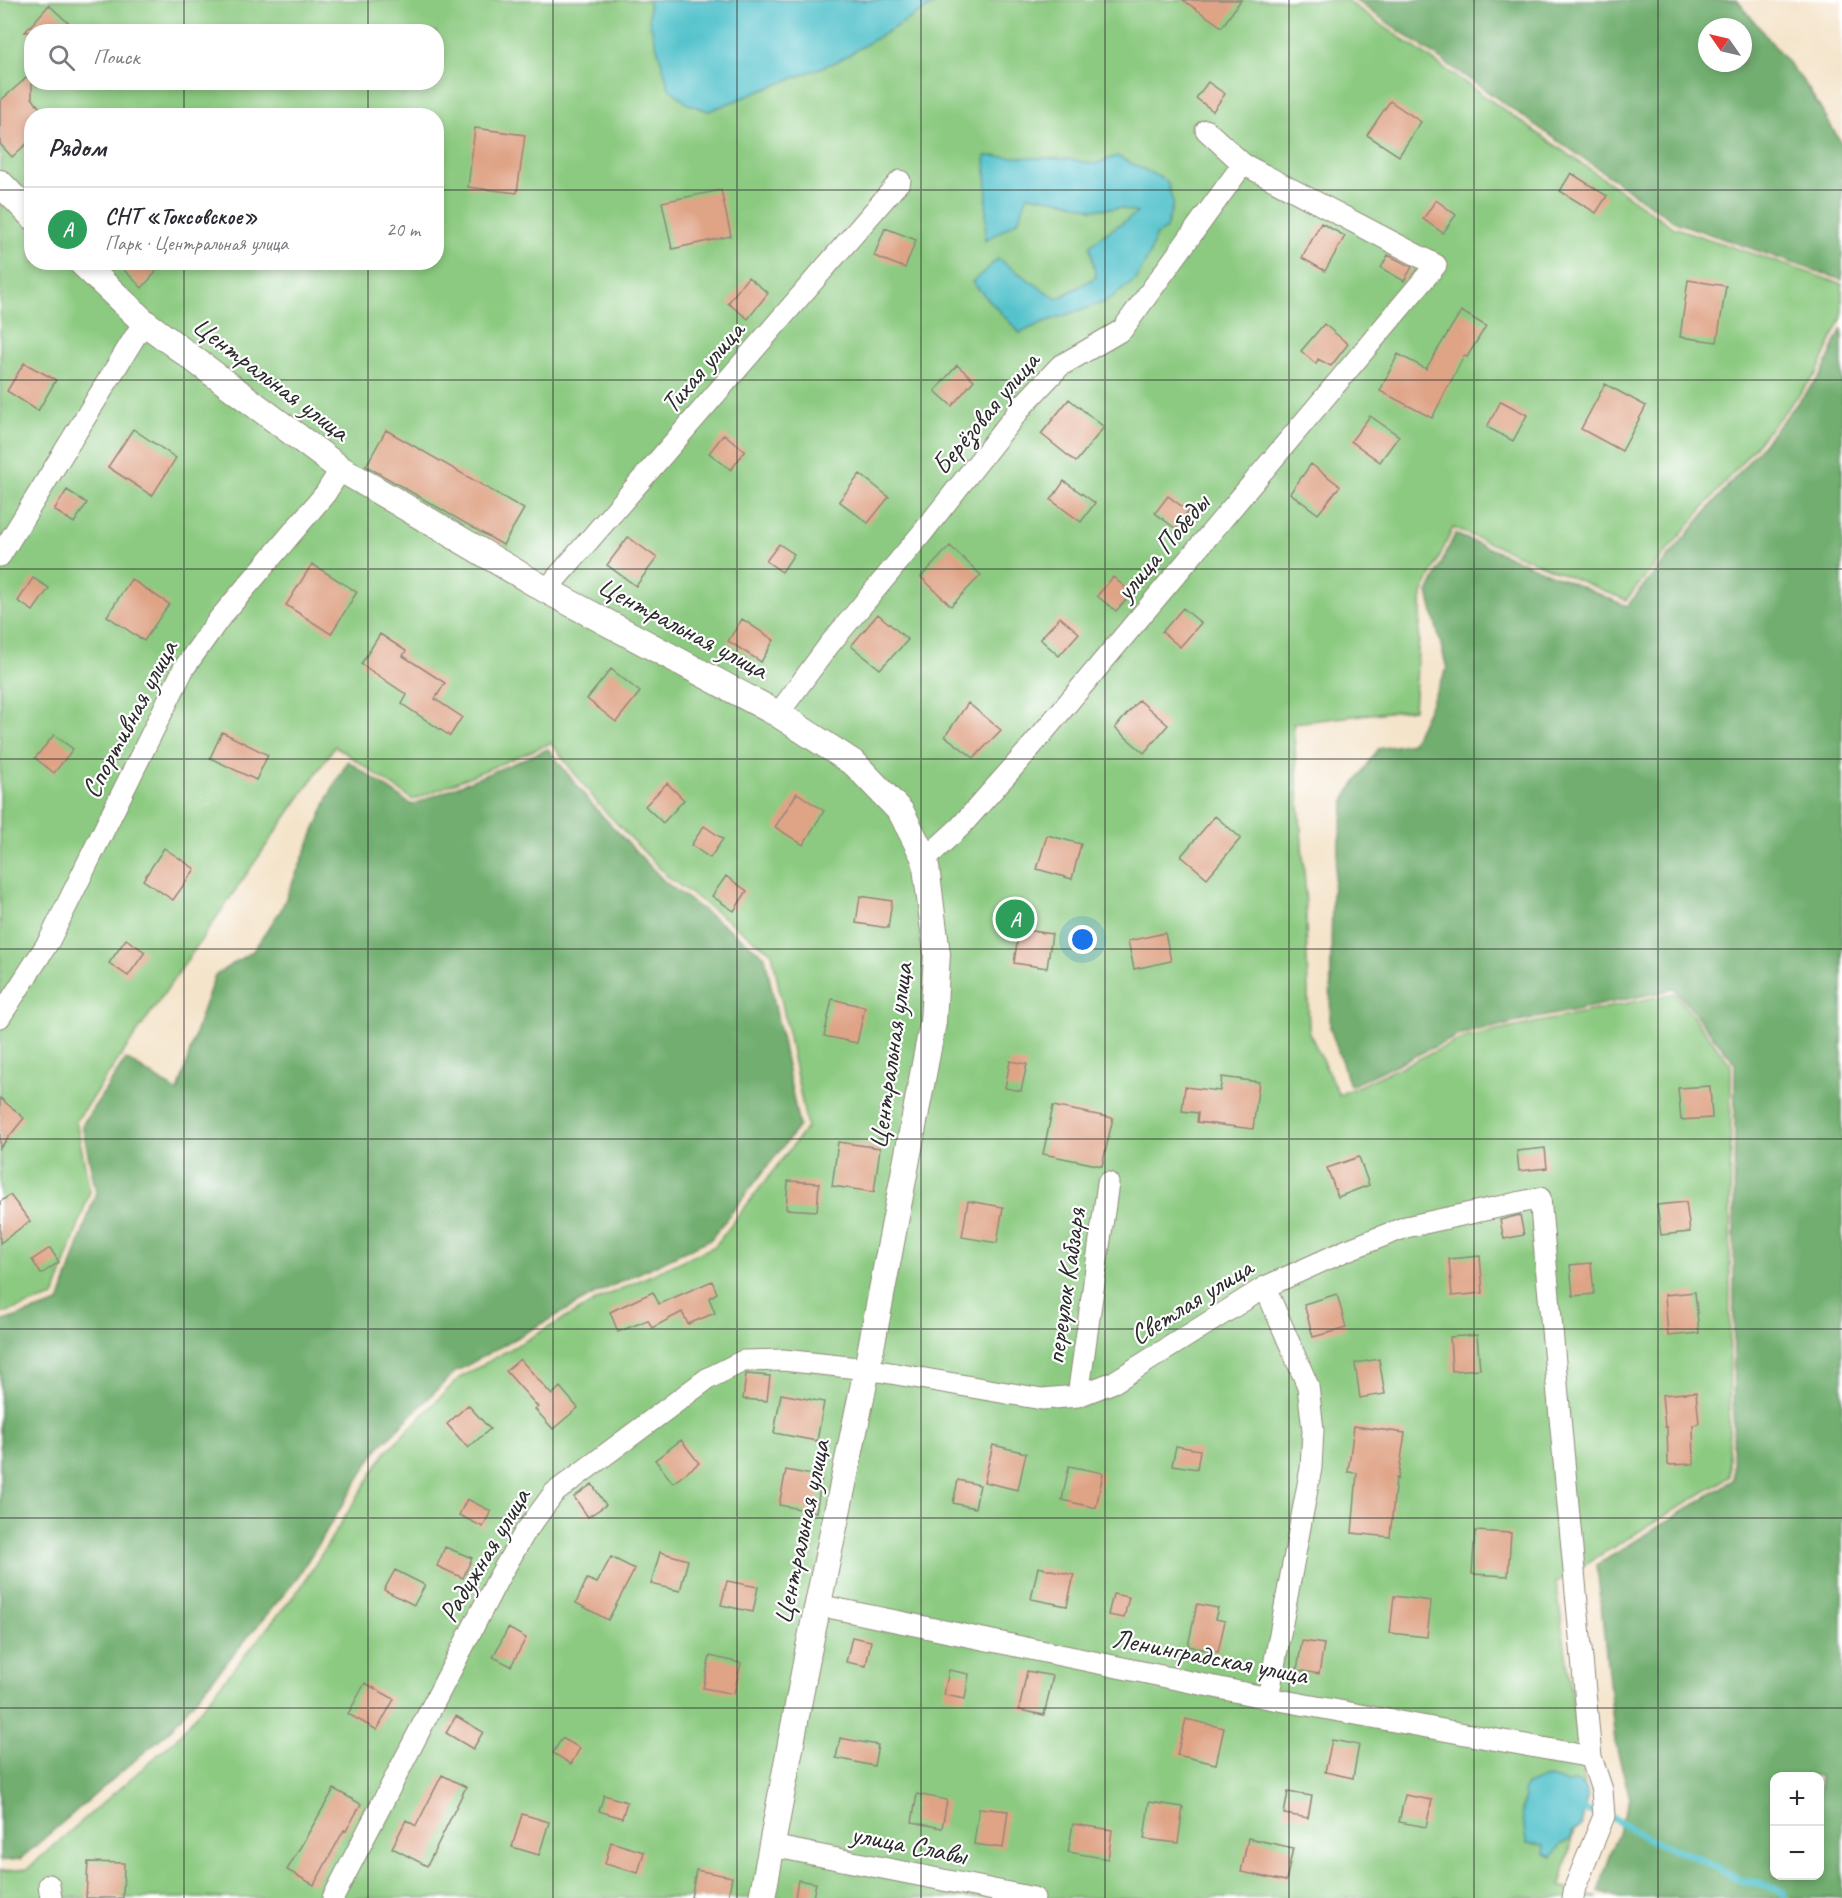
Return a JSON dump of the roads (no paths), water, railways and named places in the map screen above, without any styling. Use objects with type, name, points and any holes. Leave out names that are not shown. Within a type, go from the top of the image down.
[{"type":"street","points":[[1206,130],[1243,164]]},
{"type":"street","name":"улица Победы","points":[[925,859],[960,827],[1025,754],[1436,265],[1243,164]]},
{"type":"street","name":"Берёзовая улица","points":[[778,714],[829,645],[923,532],[1025,403],[1060,366],[1122,330],[1243,164]]},
{"type":"street","name":"Тихая улица","points":[[546,590],[900,181]]},
{"type":"street","points":[[0,183],[24,208]]},
{"type":"street","name":"Центральная улица","points":[[89,270],[144,322],[341,469],[546,590],[778,714],[855,764],[901,812],[925,859],[937,954],[933,1022],[762,1898]]},
{"type":"street","points":[[0,556],[144,322]]},
{"type":"street","name":"Спортивная улица","points":[[0,1017],[49,941],[184,668],[219,619],[325,494],[341,469]]},
{"type":"street","name":"переулок Кабзаря","points":[[1078,1396],[1108,1183]]},
{"type":"street","name":"Светлая улица","points":[[867,1369],[1042,1399],[1078,1396],[1114,1382],[1265,1287],[1347,1250],[1407,1227],[1540,1198],[1591,1757]]},
{"type":"street","points":[[1265,1287],[1308,1386],[1313,1430],[1311,1468],[1268,1698]]},
{"type":"street","name":"Радужная улица","points":[[333,1898],[500,1577],[524,1534],[554,1493],[707,1379],[743,1361],[783,1360],[867,1369]]},
{"type":"street","name":"Ленинградская улица","points":[[818,1605],[1268,1698],[1591,1757]]},
{"type":"street","points":[[1573,1898],[1575,1887],[1604,1816],[1602,1790],[1591,1757]]},
{"type":"street","name":"улица Славы","points":[[772,1846],[1035,1898]]},
{"type":"water","points":[[649,0],[941,0],[838,61],[709,111],[688,104],[669,88],[649,20]]},
{"type":"water","points":[[985,156],[1068,159],[1095,164],[1117,156],[1167,181],[1173,203],[1166,229],[1155,236],[1151,251],[1136,280],[1105,302],[1044,322],[1020,333],[972,282],[998,259],[1057,299],[1096,277],[1090,246],[1137,213],[1122,208],[1092,209],[1065,201],[1028,195],[1018,221],[985,241],[987,191]]},
{"type":"water","points":[[1547,1777],[1566,1783],[1576,1782],[1585,1787],[1587,1798],[1581,1827],[1571,1832],[1571,1839],[1561,1845],[1552,1857],[1545,1854],[1544,1845],[1527,1843],[1522,1814],[1526,1785]]},
{"type":"waterway","points":[[1584,1810],[1613,1818],[1647,1839],[1698,1858],[1744,1882],[1762,1884],[1783,1892],[1784,1898]]},
{"type":"place","name":"СНТ «Токсовское»","points":[[1015,919]]}]
